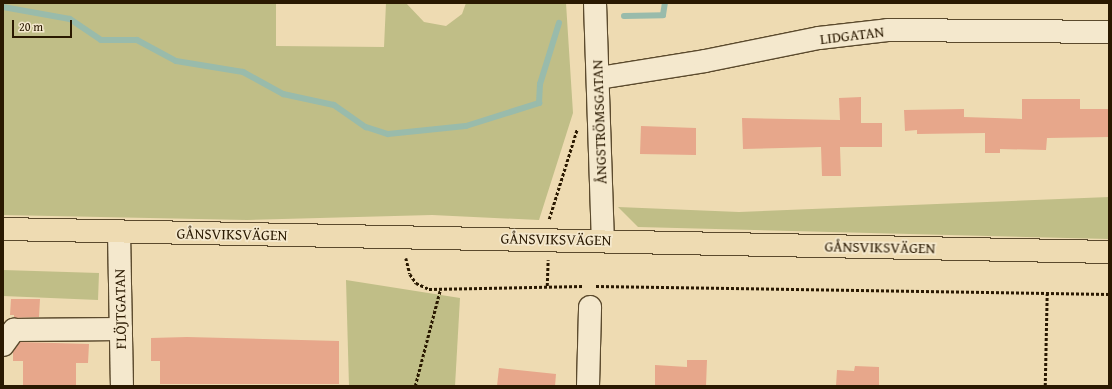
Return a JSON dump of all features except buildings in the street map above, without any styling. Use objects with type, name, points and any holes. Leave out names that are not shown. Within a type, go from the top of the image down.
[{"type":"main road","name":"GÅNSVIKSVÄGEN","points":[[3,229],[603,240],[1109,252]]},
{"type":"street","name":"ÅNGSTRÖMSGATAN","points":[[595,3],[599,78],[603,240]]},
{"type":"street","name":"LIDGATAN","points":[[599,78],[706,62],[819,38],[888,30],[1109,32]]},
{"type":"street","name":"FLÖJTGATAN","points":[[119,232],[122,386]]},
{"type":"street","points":[[588,386],[590,307]]},
{"type":"street","points":[[3,345],[14,330],[121,329]]},
{"type":"path","points":[[548,222],[578,126]]},
{"type":"path","points":[[401,237],[410,274],[416,283],[422,287],[440,290],[547,286],[682,286],[1109,294]]},
{"type":"path","points":[[547,286],[548,253]]},
{"type":"path","points":[[415,386],[440,290]]},
{"type":"path","points":[[1045,386],[1047,294]]},
{"type":"shaded area","points":[[3,3],[276,3],[276,46],[384,47],[386,3],[406,3],[424,22],[446,26],[462,14],[466,3],[566,3],[573,113],[539,220],[432,215],[247,220],[3,215]]},
{"type":"shaded area","points":[[1109,197],[1109,239],[638,227],[618,207],[739,212]]},
{"type":"shaded area","points":[[3,270],[99,273],[98,300],[3,296]]},
{"type":"shaded area","points":[[346,280],[460,298],[455,386],[349,386]]},
{"type":"waterway","points":[[624,16],[663,15],[665,3]]},
{"type":"waterway","points":[[3,7],[70,19],[101,40],[137,40],[176,61],[243,72],[283,94],[334,105],[366,127],[388,134],[466,126],[539,103],[540,84],[559,23]]}]
